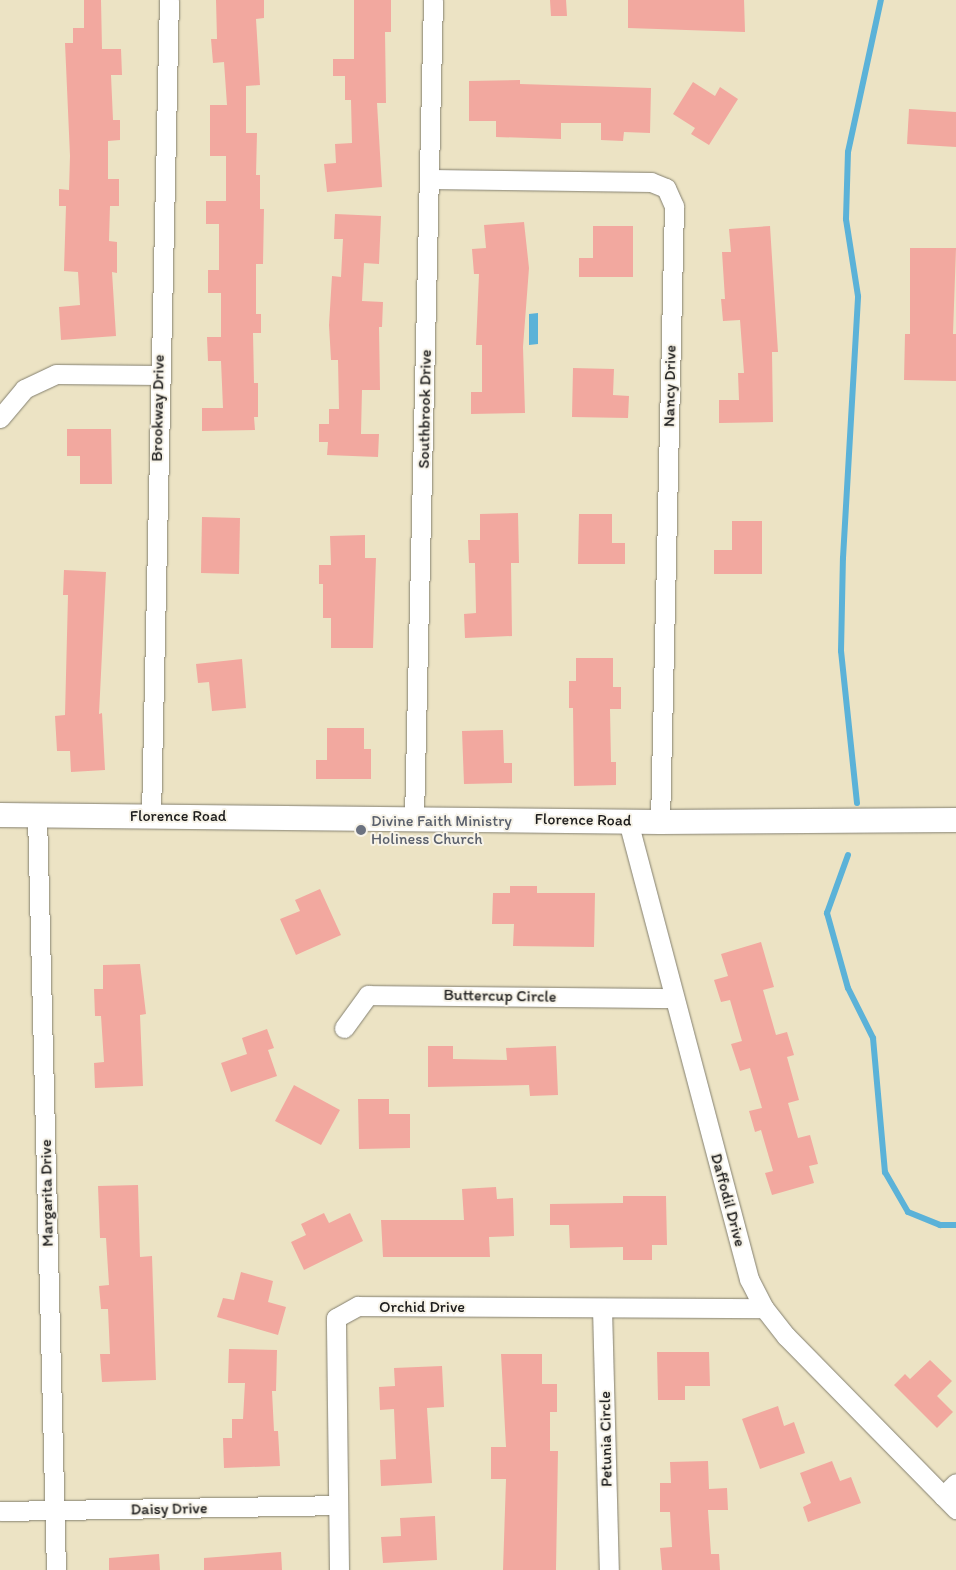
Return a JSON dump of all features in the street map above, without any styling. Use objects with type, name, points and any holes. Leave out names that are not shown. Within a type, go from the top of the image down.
[{"type":"street","name":"Brookway Drive","points":[[151,816],[159,375],[169,0]]},
{"type":"street","name":"Southbrook Drive","points":[[414,818],[431,178],[433,0]]},
{"type":"street","name":"Nancy Drive","points":[[431,178],[651,182],[666,188],[674,206],[660,822]]},
{"type":"street","points":[[0,418],[24,389],[56,374],[159,375]]},
{"type":"street","name":"Florence Road","points":[[0,815],[660,822],[956,820]]},
{"type":"street","name":"Margarita Drive","points":[[37,816],[56,1570]]},
{"type":"street","name":"Daffodil Drive","points":[[628,821],[673,998],[749,1279],[764,1308],[786,1336],[952,1496]]},
{"type":"street","name":"Buttercup Circle","points":[[344,1028],[368,995],[673,998]]},
{"type":"street","name":"Orchid Drive","points":[[339,1570],[336,1318],[358,1306],[764,1308]]},
{"type":"street","name":"Petunia Circle","points":[[602,1308],[609,1570]]},
{"type":"street","name":"Daisy Drive","points":[[0,1511],[338,1505]]},
{"type":"water","points":[[538,313],[538,344],[529,345],[529,314]]},
{"type":"building","points":[[84,0],[101,0],[102,49],[121,49],[122,75],[111,75],[113,120],[120,120],[120,140],[108,141],[108,179],[119,179],[119,206],[110,206],[109,241],[117,242],[117,273],[112,272],[116,336],[61,340],[59,307],[80,305],[78,272],[64,271],[66,206],[59,206],[59,189],[69,190],[70,156],[65,43],[73,43],[73,28],[84,28]]},
{"type":"building","points":[[216,0],[264,0],[264,18],[256,19],[260,85],[246,86],[246,133],[257,133],[256,175],[260,175],[260,209],[264,209],[263,264],[256,264],[256,314],[261,314],[261,333],[253,333],[254,383],[258,383],[258,417],[254,417],[255,430],[202,431],[202,408],[223,408],[221,361],[208,361],[207,337],[221,337],[221,293],[208,293],[208,270],[219,270],[219,224],[206,224],[206,201],[226,201],[226,156],[210,156],[210,105],[227,105],[224,62],[213,63],[211,39],[217,39]]},
{"type":"building","points":[[354,0],[391,0],[391,32],[385,32],[386,103],[377,103],[382,187],[327,192],[324,164],[336,163],[335,144],[352,143],[351,100],[345,100],[345,76],[333,76],[333,59],[354,59]]},
{"type":"building","points":[[550,0],[566,0],[567,16],[551,16]]},
{"type":"building","points":[[628,0],[744,0],[745,32],[628,28]]},
{"type":"building","points":[[520,80],[520,84],[651,88],[650,133],[624,132],[623,141],[601,140],[601,123],[561,123],[561,139],[496,137],[496,121],[469,121],[469,81]]},
{"type":"building","points":[[693,82],[715,96],[720,87],[738,99],[709,145],[691,134],[695,128],[673,114]]},
{"type":"building","points":[[909,109],[956,112],[956,147],[907,144]]},
{"type":"building","points":[[335,214],[381,216],[379,264],[364,263],[362,301],[383,302],[382,327],[379,327],[380,390],[362,390],[361,434],[379,434],[378,457],[327,455],[328,442],[319,442],[319,424],[329,424],[329,409],[339,409],[338,360],[331,360],[329,325],[332,276],[341,277],[343,239],[334,239]]},
{"type":"building","points":[[524,222],[529,268],[523,347],[525,413],[471,414],[471,392],[482,392],[482,345],[476,345],[479,274],[474,274],[472,249],[486,248],[484,225]]},
{"type":"building","points":[[593,226],[633,226],[633,277],[579,277],[579,258],[593,258]]},
{"type":"building","points":[[770,226],[778,352],[772,352],[773,422],[719,423],[719,400],[739,400],[738,373],[744,373],[740,320],[723,321],[721,299],[725,299],[722,252],[731,252],[729,229]]},
{"type":"building","points":[[910,248],[956,248],[953,334],[956,334],[956,381],[904,380],[905,334],[910,334]]},
{"type":"building","points":[[573,368],[614,369],[613,395],[629,396],[628,418],[572,417]]},
{"type":"building","points":[[67,429],[111,429],[112,484],[80,484],[80,456],[67,456]]},
{"type":"building","points":[[518,513],[519,563],[511,563],[512,636],[465,638],[464,614],[476,613],[475,563],[469,563],[468,540],[480,540],[480,514]]},
{"type":"building","points":[[579,514],[612,514],[612,543],[625,543],[625,564],[578,564]]},
{"type":"building","points":[[202,517],[240,518],[239,574],[201,573]]},
{"type":"building","points":[[732,521],[762,521],[762,574],[714,574],[714,550],[732,550]]},
{"type":"building","points":[[365,535],[365,558],[376,558],[373,648],[331,648],[331,618],[323,618],[323,584],[319,584],[319,565],[331,565],[330,536]]},
{"type":"building","points":[[64,570],[106,572],[99,714],[102,713],[105,770],[71,772],[70,751],[57,751],[55,716],[65,715],[68,595],[63,595]]},
{"type":"building","points":[[576,658],[613,658],[613,687],[621,687],[621,709],[610,709],[611,762],[616,762],[616,785],[574,786],[573,708],[569,708],[569,681],[576,681]]},
{"type":"building","points":[[242,659],[246,708],[212,711],[209,682],[198,683],[196,664]]},
{"type":"building","points":[[327,728],[364,728],[364,749],[371,749],[371,779],[316,779],[316,760],[327,760]]},
{"type":"building","points":[[503,730],[504,763],[512,763],[512,783],[464,784],[462,731]]},
{"type":"building","points":[[510,886],[537,886],[537,893],[595,893],[594,947],[513,946],[514,924],[492,924],[493,893],[510,893]]},
{"type":"building","points":[[320,889],[341,935],[296,955],[280,919],[300,911],[295,900]]},
{"type":"building","points":[[761,942],[774,987],[763,990],[776,1035],[787,1032],[794,1055],[787,1057],[799,1100],[788,1103],[798,1138],[810,1135],[818,1164],[809,1166],[814,1183],[772,1195],[765,1173],[773,1171],[761,1130],[755,1132],[749,1111],[762,1108],[750,1068],[740,1071],[731,1044],[742,1041],[730,1000],[721,1002],[714,980],[728,976],[721,954]]},
{"type":"building","points":[[140,964],[146,1014],[140,1015],[143,1086],[95,1088],[94,1063],[104,1062],[101,1016],[95,1016],[94,989],[103,989],[103,965]]},
{"type":"building","points":[[267,1029],[274,1048],[268,1050],[277,1076],[231,1092],[221,1063],[247,1054],[242,1038]]},
{"type":"building","points":[[428,1046],[453,1046],[453,1059],[507,1060],[506,1048],[556,1046],[558,1095],[530,1096],[529,1085],[428,1087]]},
{"type":"building","points":[[294,1085],[340,1110],[321,1145],[275,1121]]},
{"type":"building","points":[[358,1099],[389,1099],[389,1114],[410,1114],[410,1148],[359,1149]]},
{"type":"building","points":[[138,1185],[140,1257],[152,1256],[156,1380],[102,1382],[100,1354],[110,1354],[108,1309],[101,1309],[99,1286],[109,1285],[106,1238],[100,1238],[98,1186]]},
{"type":"building","points":[[496,1187],[497,1199],[513,1198],[514,1236],[489,1237],[490,1257],[383,1257],[381,1220],[464,1220],[462,1189]]},
{"type":"building","points":[[623,1196],[666,1196],[667,1245],[652,1245],[652,1260],[623,1260],[623,1247],[570,1248],[569,1225],[550,1225],[550,1204],[623,1203]]},
{"type":"building","points":[[324,1213],[329,1223],[350,1213],[363,1241],[304,1270],[291,1242],[306,1235],[301,1224]]},
{"type":"building","points":[[241,1272],[273,1281],[268,1302],[286,1307],[278,1335],[217,1317],[223,1298],[234,1300]]},
{"type":"building","points":[[229,1349],[277,1350],[276,1391],[272,1391],[274,1431],[278,1431],[280,1466],[224,1468],[223,1438],[232,1438],[232,1419],[243,1419],[245,1383],[228,1383]]},
{"type":"building","points":[[657,1352],[709,1352],[710,1386],[685,1386],[685,1400],[658,1400]]},
{"type":"building","points":[[501,1354],[542,1354],[542,1384],[557,1384],[557,1412],[550,1412],[550,1451],[558,1451],[556,1570],[503,1570],[506,1479],[491,1479],[491,1447],[506,1447]]},
{"type":"building","points":[[930,1360],[952,1381],[937,1396],[953,1412],[937,1428],[894,1385],[905,1374],[910,1379]]},
{"type":"building","points":[[442,1366],[444,1407],[427,1408],[432,1483],[381,1486],[380,1460],[396,1459],[394,1409],[380,1410],[379,1387],[395,1386],[394,1368]]},
{"type":"building","points":[[778,1406],[784,1426],[794,1422],[805,1453],[760,1469],[742,1419]]},
{"type":"building","points":[[708,1461],[709,1489],[727,1488],[728,1510],[708,1510],[711,1554],[719,1554],[720,1570],[662,1570],[660,1548],[672,1547],[670,1512],[660,1512],[660,1483],[671,1483],[670,1462]]},
{"type":"building","points":[[832,1461],[840,1481],[851,1477],[861,1503],[808,1522],[803,1507],[811,1503],[800,1473]]},
{"type":"building","points":[[435,1516],[437,1560],[383,1563],[381,1537],[401,1536],[400,1518]]},
{"type":"building","points":[[281,1552],[282,1570],[204,1570],[204,1558]]},
{"type":"building","points":[[159,1554],[160,1570],[109,1570],[109,1558]]},
{"type":"waterway","points":[[857,803],[841,651],[843,558],[858,296],[846,219],[848,152],[881,0]]},
{"type":"waterway","points":[[848,855],[827,913],[848,988],[873,1038],[885,1172],[908,1212],[940,1225],[956,1225]]},
{"type":"place","name":"Divine Faith Ministry Holiness Church","points":[[361,830]]}]
